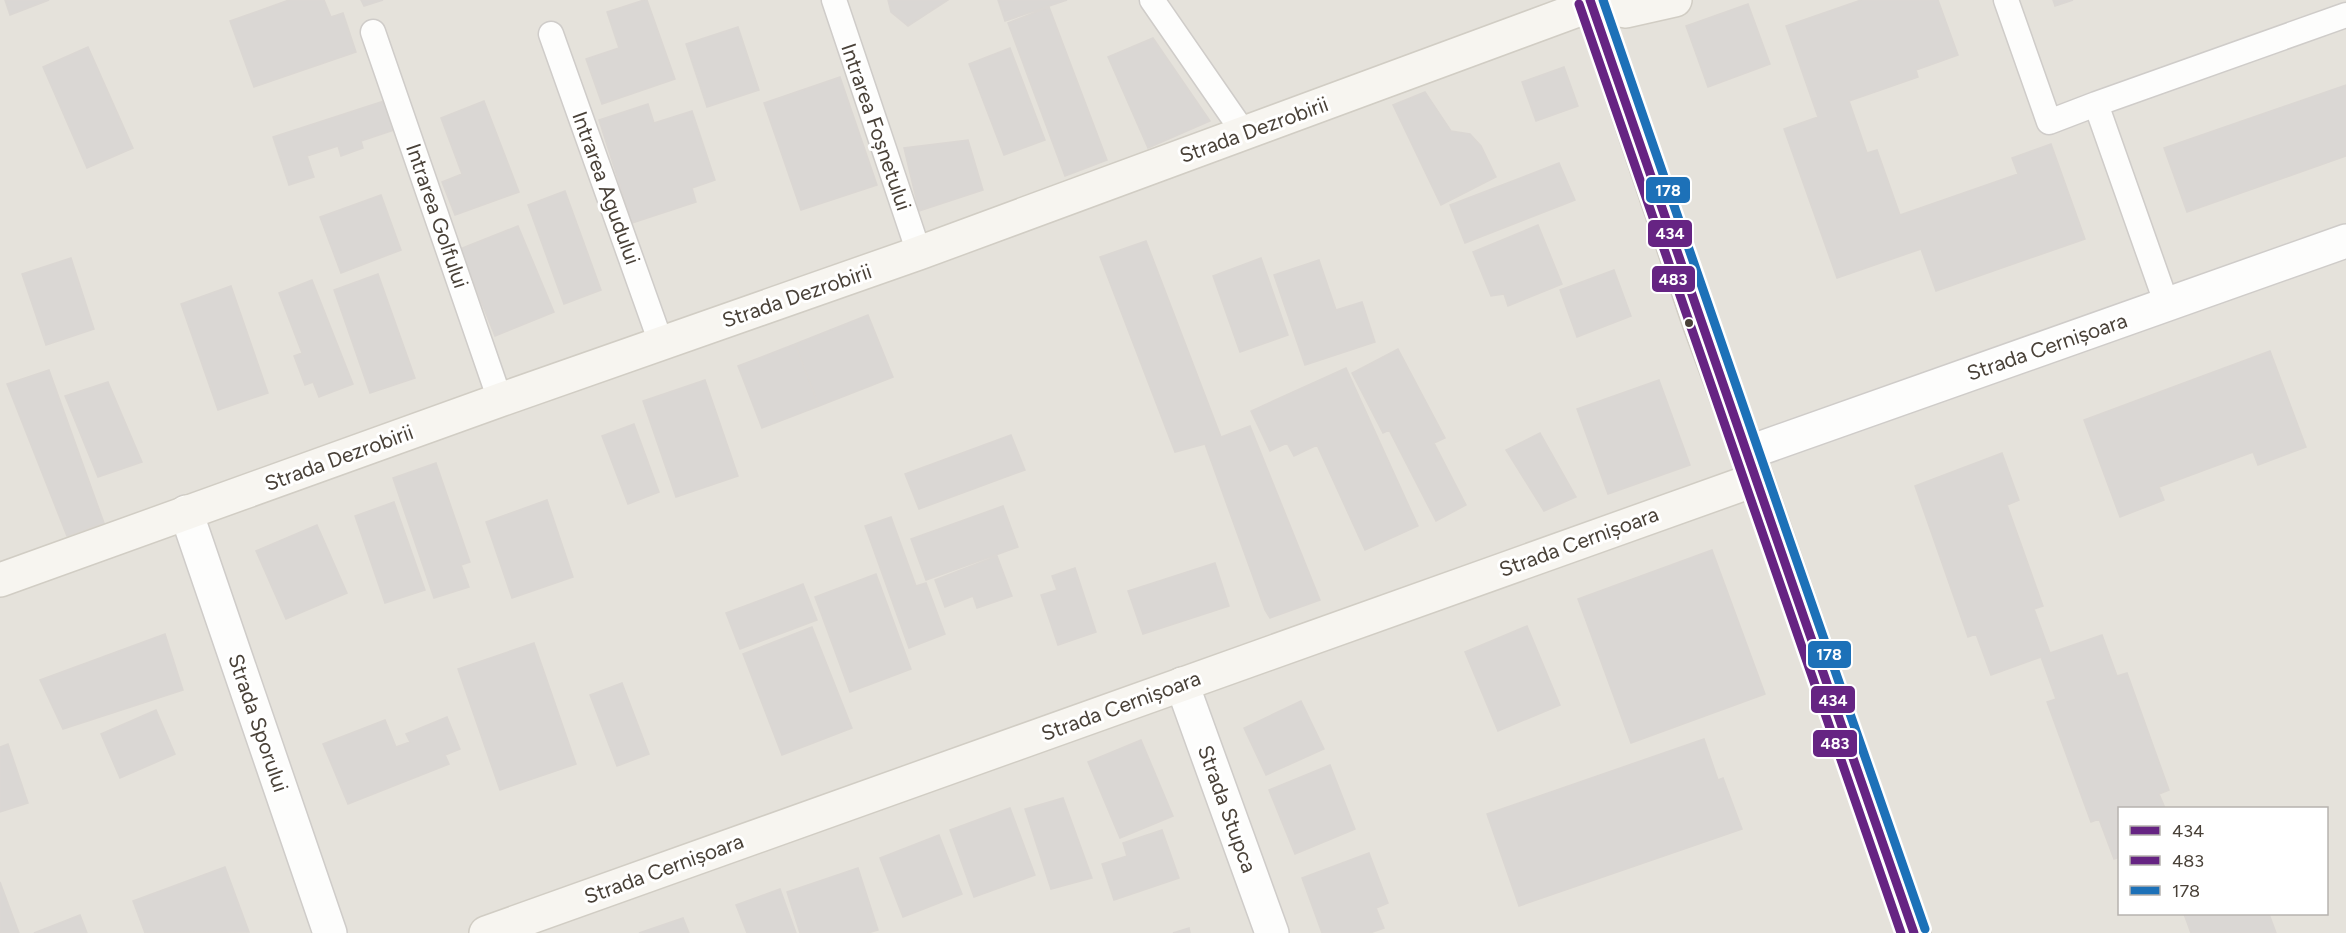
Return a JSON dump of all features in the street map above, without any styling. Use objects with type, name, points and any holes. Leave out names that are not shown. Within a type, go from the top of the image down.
[{"type":"street","points":[[1592,2],[1626,11],[1675,0]]},
{"type":"street","name":"Strada Dezrobirii","points":[[0,580],[500,400],[919,254],[1592,2]]},
{"type":"street","points":[[1592,2],[1699,322],[1752,466],[1906,931]]},
{"type":"street","name":"Strada Cernișoara","points":[[486,933],[1182,684],[2167,305],[2346,241]]},
{"type":"street","name":"Strada Sporului","points":[[186,512],[330,933]]},
{"type":"street","name":"Strada Stupca","points":[[1182,684],[1272,933]]},
{"type":"lane","name":"Intrarea Foșnetului","points":[[834,0],[919,254]]},
{"type":"lane","points":[[1152,0],[1244,134]]},
{"type":"lane","points":[[2006,0],[2049,122],[2346,15]]},
{"type":"lane","name":"Intrarea Golfului","points":[[373,32],[500,400]]},
{"type":"lane","name":"Intrarea Agudului","points":[[551,34],[661,343]]},
{"type":"lane","points":[[2096,104],[2167,305]]},
{"type":"shaded area","points":[[0,0],[2346,0],[2346,933],[0,933]]},
{"type":"building","points":[[5,0],[49,0],[10,15]]},
{"type":"building","points":[[289,0],[324,0],[331,17],[343,13],[356,52],[254,87],[230,21]]},
{"type":"building","points":[[361,0],[383,0],[364,6]]},
{"type":"building","points":[[647,0],[675,79],[602,104],[586,59],[619,48],[607,12]]},
{"type":"building","points":[[888,0],[948,0],[908,26],[891,12]]},
{"type":"building","points":[[998,0],[1067,0],[1005,21]]},
{"type":"building","points":[[1861,0],[1938,0],[1958,55],[1916,70],[1918,77],[1849,101],[1867,153],[1877,150],[1900,215],[2018,174],[2012,158],[2051,144],[2085,239],[1936,291],[1921,249],[1837,278],[1784,129],[1818,117],[1786,26]]},
{"type":"building","points":[[2053,0],[2073,0],[2055,6]]},
{"type":"building","points":[[1748,4],[1770,64],[1708,87],[1686,26]]},
{"type":"building","points":[[1049,7],[1107,160],[1065,176],[1008,23]]},
{"type":"building","points":[[738,27],[759,90],[707,107],[686,44]]},
{"type":"building","points":[[1153,38],[1210,121],[1148,148],[1108,57]]},
{"type":"building","points":[[88,47],[133,148],[87,168],[43,67]]},
{"type":"building","points":[[1010,48],[1045,140],[1004,155],[969,64]]},
{"type":"building","points":[[1564,67],[1578,106],[1536,121],[1522,82]]},
{"type":"building","points":[[840,77],[877,185],[801,210],[764,103]]},
{"type":"building","points":[[2346,85],[2346,156],[2187,212],[2164,148]]},
{"type":"building","points":[[1425,92],[1451,131],[1470,134],[1481,146],[1496,177],[1441,205],[1393,105]]},
{"type":"building","points":[[384,101],[394,130],[361,141],[363,148],[341,156],[338,146],[307,156],[314,177],[289,185],[273,137]]},
{"type":"building","points":[[484,101],[519,192],[455,215],[442,182],[462,174],[441,118]]},
{"type":"building","points":[[648,104],[654,123],[692,111],[715,180],[692,188],[696,202],[632,223],[599,120]]},
{"type":"building","points":[[968,140],[983,190],[919,211],[904,148]]},
{"type":"building","points":[[1559,163],[1575,200],[1465,243],[1450,205]]},
{"type":"building","points":[[565,191],[601,290],[564,304],[528,205]]},
{"type":"building","points":[[381,195],[401,250],[341,273],[320,217]]},
{"type":"building","points":[[1538,225],[1562,284],[1508,306],[1504,294],[1491,296],[1473,252]]},
{"type":"building","points":[[518,226],[554,312],[495,336],[460,249]]},
{"type":"building","points":[[1146,241],[1221,437],[1250,426],[1320,600],[1270,618],[1265,610],[1205,444],[1175,452],[1100,257]]},
{"type":"building","points":[[71,258],[94,329],[46,345],[22,274]]},
{"type":"building","points":[[1261,258],[1288,335],[1240,352],[1213,276]]},
{"type":"building","points":[[1319,260],[1336,310],[1362,302],[1375,342],[1305,365],[1274,275]]},
{"type":"building","points":[[1614,270],[1631,316],[1577,337],[1560,290]]},
{"type":"building","points":[[378,274],[415,378],[370,393],[334,290]]},
{"type":"building","points":[[312,280],[353,384],[319,397],[313,382],[305,385],[294,356],[302,353],[279,293]]},
{"type":"building","points":[[231,286],[268,393],[218,410],[181,304]]},
{"type":"building","points":[[868,315],[893,377],[819,406],[795,344]]},
{"type":"building","points":[[795,344],[819,406],[762,428],[738,366]]},
{"type":"building","points":[[1398,349],[1445,438],[1434,443],[1466,505],[1436,521],[1389,430],[1383,433],[1352,373]]},
{"type":"building","points":[[2270,351],[2306,447],[2258,465],[2253,452],[2159,487],[2164,500],[2120,517],[2084,420]]},
{"type":"building","points":[[1346,368],[1418,526],[1365,550],[1317,445],[1294,456],[1287,443],[1270,451],[1251,411]]},
{"type":"building","points":[[49,370],[104,523],[67,536],[7,384]]},
{"type":"building","points":[[705,380],[738,476],[676,497],[643,401]]},
{"type":"building","points":[[1659,380],[1690,465],[1608,494],[1577,409]]},
{"type":"building","points":[[108,382],[142,462],[98,477],[65,396]]},
{"type":"building","points":[[634,424],[659,492],[628,504],[602,436]]},
{"type":"building","points":[[1540,433],[1576,497],[1544,511],[1506,450]]},
{"type":"building","points":[[1011,435],[1025,470],[919,509],[905,474]]},
{"type":"building","points":[[2002,453],[2019,500],[2007,505],[2043,606],[2034,609],[2050,653],[2102,635],[2117,676],[2127,673],[2169,790],[2159,794],[2165,807],[2118,807],[2118,858],[2114,859],[2099,819],[2091,822],[2047,702],[2056,699],[2041,657],[1991,675],[1976,634],[1968,637],[1915,486]]},
{"type":"building","points":[[436,463],[470,562],[461,565],[469,587],[434,598],[393,478]]},
{"type":"building","points":[[547,500],[573,577],[512,598],[486,522]]},
{"type":"building","points":[[394,502],[425,590],[385,603],[355,516]]},
{"type":"building","points":[[1003,506],[1018,547],[926,580],[911,539]]},
{"type":"building","points":[[891,517],[916,586],[926,583],[945,634],[909,648],[865,526]]},
{"type":"building","points":[[317,525],[347,593],[286,619],[256,551]]},
{"type":"building","points":[[1712,550],[1765,694],[1631,743],[1578,599]]},
{"type":"building","points":[[997,556],[1012,596],[977,608],[973,596],[945,607],[935,580]]},
{"type":"building","points":[[1215,563],[1229,606],[1143,634],[1128,591]]},
{"type":"building","points":[[1075,568],[1096,632],[1058,645],[1041,595],[1057,590],[1052,576]]},
{"type":"building","points":[[876,574],[911,669],[850,692],[815,597]]},
{"type":"building","points":[[803,584],[817,620],[740,649],[726,613]]},
{"type":"building","points":[[1527,626],[1560,705],[1498,731],[1465,652]]},
{"type":"building","points":[[812,627],[852,728],[782,755],[743,654]]},
{"type":"building","points":[[165,634],[183,690],[63,729],[40,680]]},
{"type":"building","points":[[534,643],[576,764],[500,790],[458,669]]},
{"type":"building","points":[[622,683],[649,754],[617,766],[590,695]]},
{"type":"building","points":[[1301,701],[1324,749],[1266,775],[1244,728]]},
{"type":"building","points":[[156,710],[175,754],[120,778],[101,734]]},
{"type":"building","points":[[447,717],[460,749],[445,755],[449,764],[348,804],[323,744],[385,720],[396,747],[410,742],[406,734]]},
{"type":"building","points":[[1704,739],[1718,780],[1723,778],[1742,829],[1519,906],[1487,814]]},
{"type":"building","points":[[1141,740],[1173,816],[1120,838],[1088,762]]},
{"type":"building","points":[[8,744],[28,803],[0,812],[0,747]]},
{"type":"building","points":[[1330,765],[1355,829],[1295,854],[1269,790]]},
{"type":"building","points":[[1063,798],[1092,878],[1051,889],[1025,809]]},
{"type":"building","points":[[1010,808],[1035,875],[974,897],[950,830]]},
{"type":"building","points":[[1162,830],[1179,878],[1114,900],[1102,864],[1127,856],[1123,843]]},
{"type":"building","points":[[939,835],[962,894],[903,917],[880,858]]},
{"type":"building","points":[[1369,853],[1388,903],[1376,908],[1384,928],[1370,933],[1322,933],[1302,878]]},
{"type":"building","points":[[225,867],[249,932],[145,933],[133,901]]},
{"type":"building","points":[[858,868],[878,930],[868,933],[800,933],[787,892]]},
{"type":"building","points":[[0,882],[19,933],[0,933]]},
{"type":"building","points":[[780,889],[796,933],[747,933],[736,905]]},
{"type":"building","points":[[80,915],[87,933],[34,933]]},
{"type":"building","points":[[2184,915],[2269,915],[2276,933],[2191,933]]},
{"type":"building","points":[[683,918],[689,933],[639,933]]},
{"type":"building","points":[[1189,928],[1190,933],[1173,933]]},
{"type":"transit line","name":"434","points":[[1590,0],[1914,933]]},
{"type":"transit line","name":"178","points":[[1603,0],[1925,929]]},
{"type":"transit line","name":"483","points":[[1579,4],[1901,933]]}]
